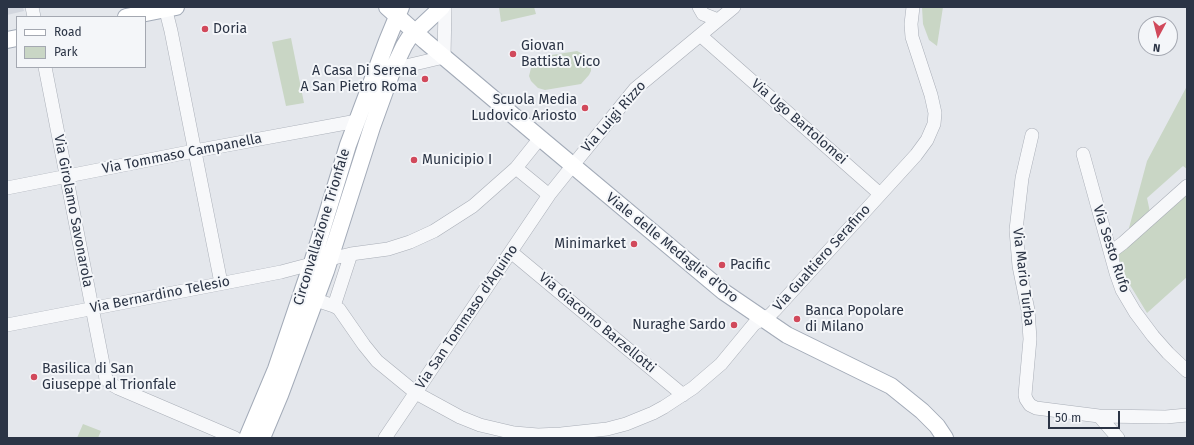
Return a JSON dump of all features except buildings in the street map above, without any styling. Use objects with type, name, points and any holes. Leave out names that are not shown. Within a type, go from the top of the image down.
[{"type":"main road","name":"Circonvallazione Trionfale","points":[[247,438],[276,369],[309,298],[330,259],[372,127],[393,69],[404,46],[415,32],[442,7]]},
{"type":"main road","points":[[131,16],[169,8]]},
{"type":"main road","name":"Circonvallazione Trionfale","points":[[262,438],[280,395],[309,298],[312,263],[348,145],[395,10]]},
{"type":"main road","name":"Viale delle Medaglie d'Oro","points":[[395,10],[415,32],[444,58],[724,292],[762,319],[794,339],[891,386],[922,411],[946,438]]},
{"type":"street","points":[[393,69],[444,58],[445,7]]},
{"type":"street","points":[[699,7],[703,14],[718,20]]},
{"type":"street","name":"Via Gualtiero Serafino","points":[[334,306],[341,311],[364,345],[377,361],[416,393],[451,412],[476,423],[502,431],[538,435],[573,434],[616,426],[653,413],[698,385],[729,354],[751,327],[770,315],[921,149],[934,124],[935,113],[911,31],[913,7]]},
{"type":"street","points":[[169,8],[195,150],[222,283]]},
{"type":"street","name":"Via Luigi Rizzo","points":[[549,195],[635,90],[732,9]]},
{"type":"street","name":"Via Ugo Bartolomei","points":[[697,37],[717,51],[880,194]]},
{"type":"street","name":"Via Girolamo Savonarola","points":[[45,68],[105,376],[108,382],[118,388],[235,438]]},
{"type":"street","name":"Via Tommaso Campanella","points":[[7,188],[195,150],[356,121]]},
{"type":"street","name":"Via Mario Turba","points":[[1032,135],[1021,184],[1016,230],[1019,266],[1028,310],[1030,339],[1024,395],[1029,403],[1036,408],[1099,416]]},
{"type":"street","name":"Via Bernardino Telesio","points":[[7,325],[281,272],[351,254],[399,246],[428,234],[467,210],[516,168],[540,138]]},
{"type":"street","name":"Via Sesto Rufo","points":[[1083,154],[1119,283],[1135,312],[1153,336],[1187,371]]},
{"type":"street","points":[[516,168],[549,195]]},
{"type":"street","points":[[1111,252],[1187,186]]},
{"type":"street","name":"Via San Tommaso d'Aquino","points":[[385,438],[549,195]]},
{"type":"street","name":"Via Giacomo Barzellotti","points":[[511,252],[683,395]]},
{"type":"street","points":[[309,298],[334,306],[351,254]]},
{"type":"street","points":[[1099,416],[1158,417],[1187,415]]},
{"type":"street","points":[[1099,416],[1118,438]]},
{"type":"shaded area","points":[[7,7],[23,7],[24,11],[7,15]]},
{"type":"green space","points":[[499,7],[534,7],[536,14],[501,22]]},
{"type":"green space","points":[[922,7],[943,7],[937,46],[929,40],[923,24]]},
{"type":"green space","points":[[291,38],[304,103],[286,106],[272,42]]},
{"type":"green space","points":[[577,51],[585,55],[591,64],[591,71],[589,75],[581,84],[545,90],[538,88],[531,81],[529,76],[532,64],[539,57]]},
{"type":"green space","points":[[1187,86],[1187,169],[1183,166],[1147,198],[1150,212],[1133,229],[1129,228],[1147,161]]},
{"type":"green space","points":[[1187,194],[1187,277],[1147,313],[1127,280],[1118,255]]},
{"type":"green space","points":[[83,424],[101,431],[98,438],[77,438]]},
{"type":"place","name":"Doria","points":[[205,29]]},
{"type":"place","name":"Giovan Battista Vico","points":[[513,54]]},
{"type":"place","name":"A Casa Di Serena A San Pietro Roma","points":[[425,79]]},
{"type":"place","name":"Scuola Media Ludovico Ariosto","points":[[585,108]]},
{"type":"place","name":"Municipio I","points":[[414,160]]},
{"type":"place","name":"Minimarket","points":[[634,244]]},
{"type":"place","name":"Pacific","points":[[722,265]]},
{"type":"place","name":"Banca Popolare di Milano","points":[[797,319]]},
{"type":"place","name":"Nuraghe Sardo","points":[[734,325]]},
{"type":"place","name":"Basilica di San Giuseppe al Trionfale","points":[[34,377]]}]
